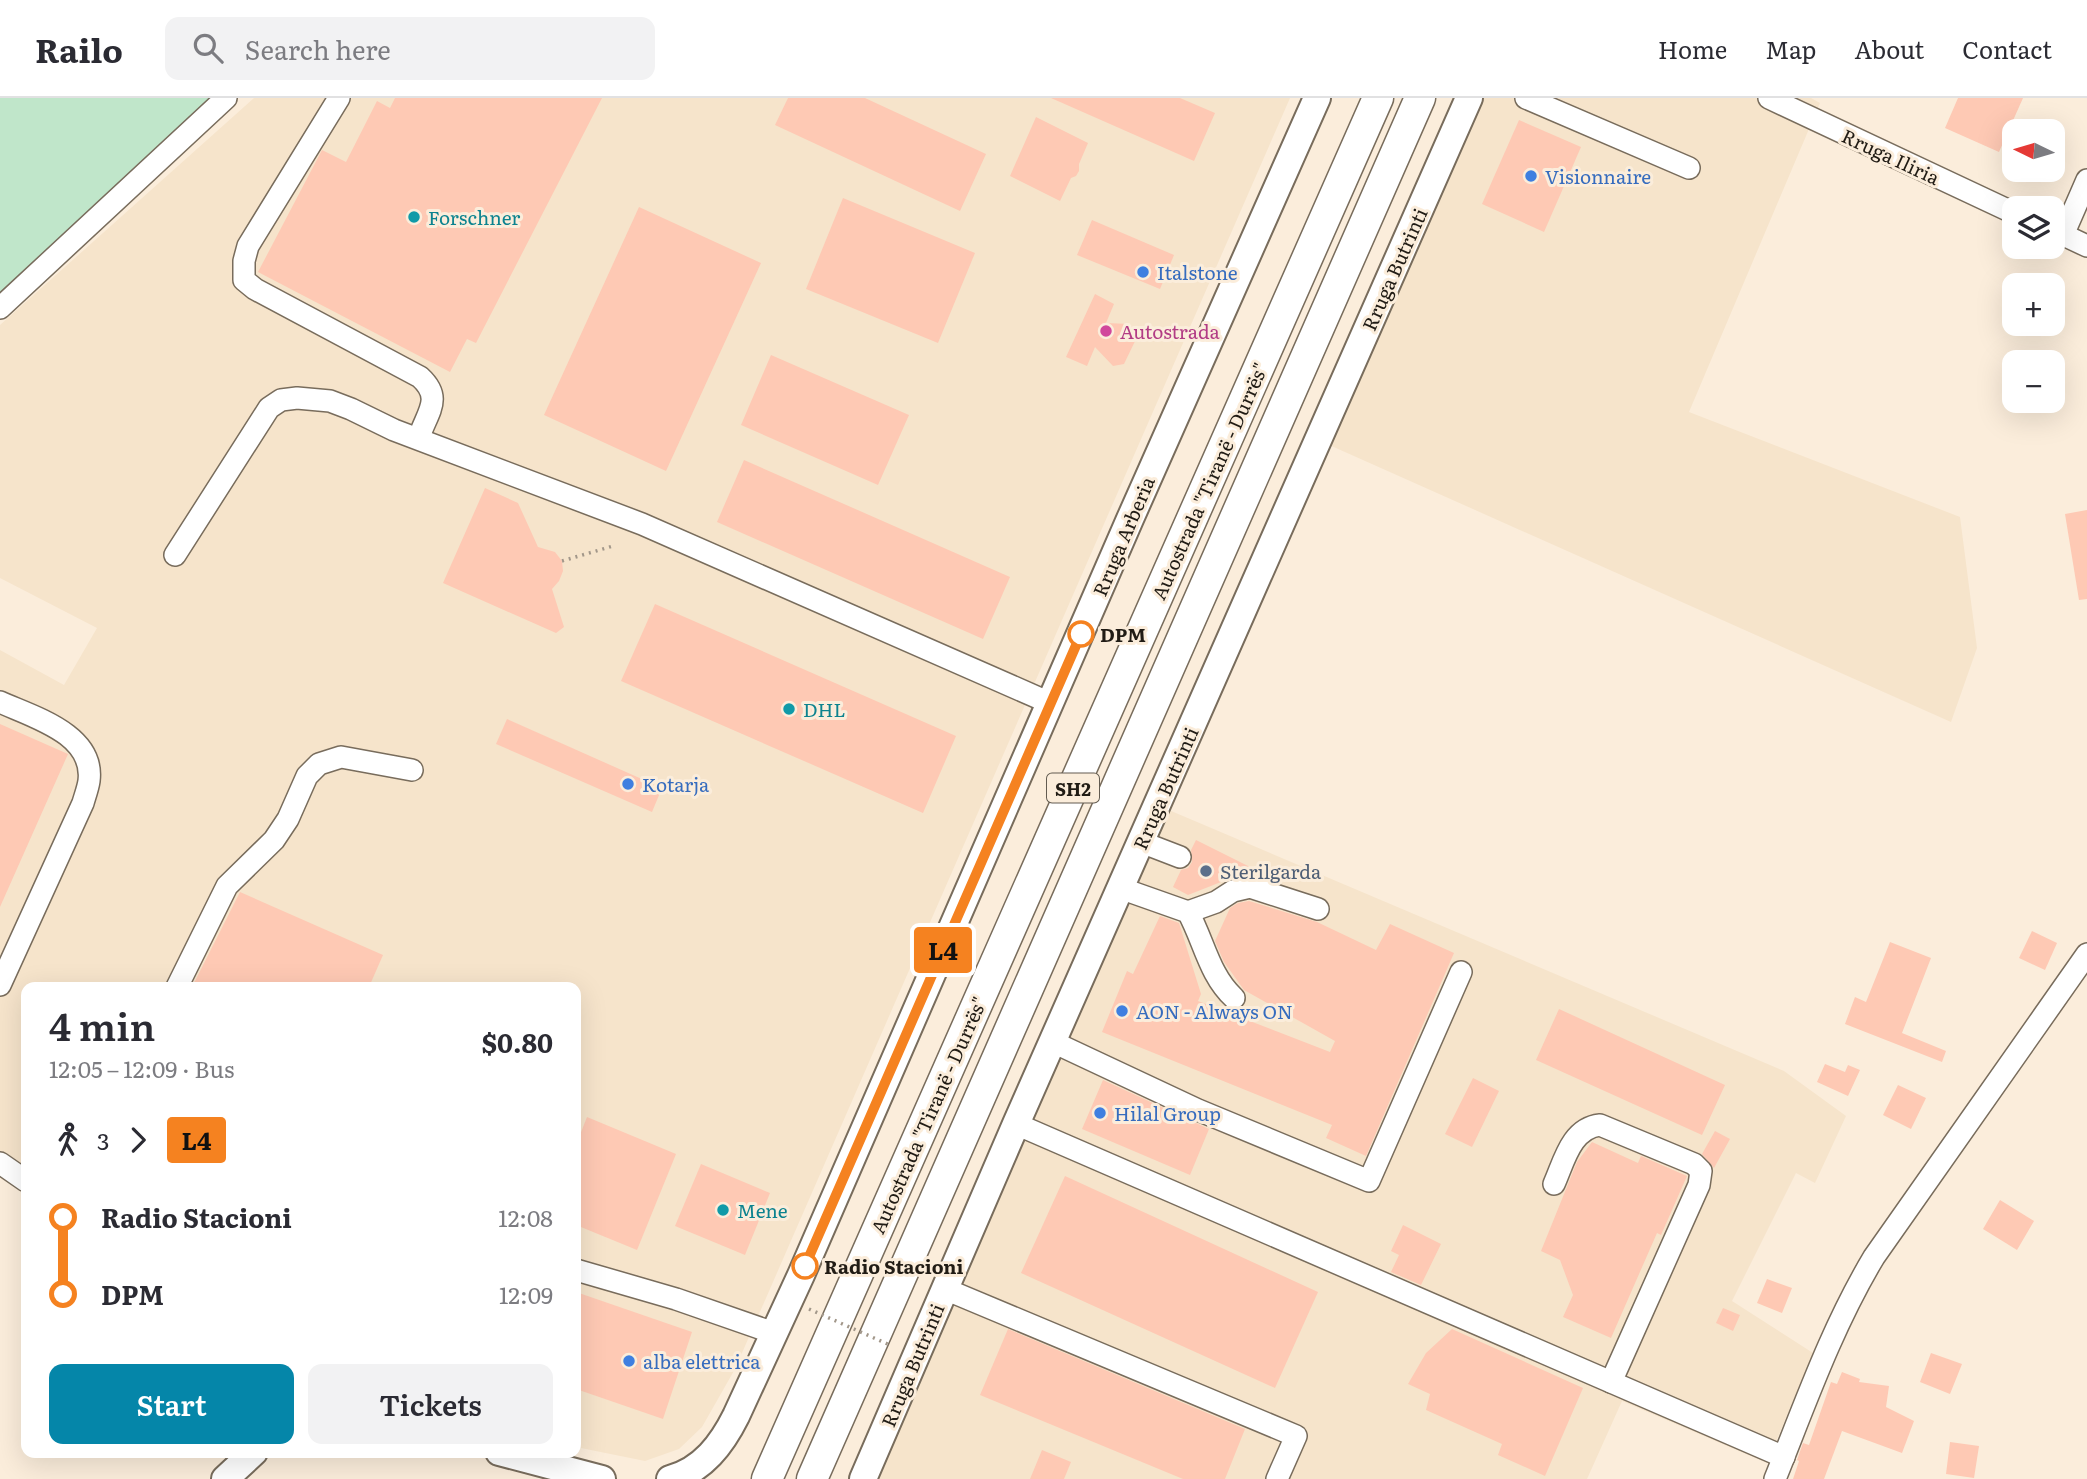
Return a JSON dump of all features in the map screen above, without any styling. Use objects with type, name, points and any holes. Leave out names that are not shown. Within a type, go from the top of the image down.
[{"type":"highway","name":"Autostrada \"Tiranë - Durrës\"","points":[[767,1479],[1378,98]]},
{"type":"highway","name":"Autostrada \"Tiranë - Durrës\"","points":[[812,1479],[1420,98]]},
{"type":"main road","name":"Rruga Arberia","points":[[670,1479],[699,1466],[728,1433],[1317,98]]},
{"type":"main road","name":"Rruga Butrinti","points":[[863,1479],[910,1386],[944,1289],[1469,98]]},
{"type":"main road","points":[[225,1479],[248,1458]]},
{"type":"main road","points":[[522,1458],[602,1479]]},
{"type":"street","points":[[0,308],[226,98]]},
{"type":"street","points":[[339,98],[248,246],[244,261],[244,280],[254,289],[420,377],[430,387],[434,396],[419,438]]},
{"type":"street","points":[[1526,98],[1689,168]]},
{"type":"street","name":"Rruga Iliria","points":[[1769,98],[2002,207]]},
{"type":"street","points":[[2065,220],[2087,180]]},
{"type":"street","points":[[2065,236],[2087,246]]},
{"type":"street","points":[[175,555],[265,414],[281,400],[297,398],[330,401],[351,408],[394,430],[642,524],[1050,703]]},
{"type":"street","points":[[0,702],[63,732],[78,744],[85,756],[89,782],[83,803],[0,985]]},
{"type":"street","points":[[179,982],[227,886],[274,840],[288,819],[307,776],[319,764],[341,757],[412,771]]},
{"type":"street","points":[[1141,842],[1180,857]]},
{"type":"street","points":[[1121,888],[1188,912],[1216,902],[1233,891],[1250,887],[1318,909]]},
{"type":"street","points":[[1188,912],[1222,986],[1234,998]]},
{"type":"street","points":[[1775,1479],[1833,1333],[1853,1292],[2087,954]]},
{"type":"street","points":[[1053,1042],[1186,1104],[1369,1181],[1461,972]]},
{"type":"street","points":[[1016,1124],[1784,1457]]},
{"type":"street","points":[[1554,1184],[1574,1138],[1595,1125],[1694,1164],[1701,1171],[1699,1185],[1611,1382]]},
{"type":"street","points":[[0,1163],[21,1178]]},
{"type":"street","points":[[581,1271],[676,1299],[774,1333]]},
{"type":"street","points":[[944,1289],[1296,1436],[1277,1479]]},
{"type":"path","points":[[562,561],[613,545]]},
{"type":"path","points":[[809,1309],[892,1346]]},
{"type":"shaded area","points":[[254,98],[1290,98],[735,1369],[702,1427],[679,1449],[645,1461],[581,1448],[581,982],[21,982],[21,1168],[0,1154],[0,650],[64,685],[97,628],[0,578],[0,325]]},
{"type":"shaded area","points":[[1469,98],[1811,98],[1820,103],[1689,412],[1960,517],[1977,648],[1951,722],[1318,440]]},
{"type":"shaded area","points":[[1157,805],[1784,1071],[1846,1116],[1815,1183],[1796,1173],[1732,1301],[1813,1353],[1767,1463],[1622,1401],[1587,1479],[863,1479]]},
{"type":"green space","points":[[0,98],[221,98],[0,303]]},
{"type":"building","name":"Forschner","points":[[395,98],[602,98],[476,343],[467,339],[450,372],[258,272],[322,150],[346,162],[377,101],[390,108]]},
{"type":"building","points":[[788,98],[865,98],[986,154],[960,211],[775,125]]},
{"type":"building","points":[[1051,98],[1180,98],[1215,113],[1194,161]]},
{"type":"building","points":[[1958,98],[2023,98],[2014,119],[2002,119],[2002,145],[1999,152],[1945,128]]},
{"type":"building","points":[[1036,117],[1088,143],[1079,164],[1079,171],[1071,178],[1060,201],[1010,176]]},
{"type":"building","name":"Visionnaire","points":[[1519,120],[1581,147],[1544,232],[1482,204]]},
{"type":"building","points":[[843,198],[975,253],[938,343],[806,289]]},
{"type":"building","points":[[639,207],[761,263],[666,471],[544,415]]},
{"type":"building","name":"Italstone","points":[[1092,220],[1174,255],[1160,289],[1077,255]]},
{"type":"building","name":"Autostrada","points":[[1095,294],[1114,304],[1106,323],[1130,324],[1137,337],[1124,364],[1113,366],[1095,347],[1087,366],[1066,357]]},
{"type":"building","points":[[771,355],[909,415],[878,485],[741,425]]},
{"type":"building","points":[[744,460],[1010,577],[983,639],[717,522]]},
{"type":"building","points":[[485,488],[518,503],[538,547],[555,552],[562,561],[563,571],[552,589],[564,627],[556,633],[443,583]]},
{"type":"building","points":[[2087,510],[2087,599],[2079,600],[2065,514]]},
{"type":"building","name":"DHL","points":[[655,604],[956,736],[923,813],[621,681]]},
{"type":"building","points":[[507,719],[662,788],[652,812],[496,744]]},
{"type":"building","points":[[0,724],[68,754],[0,907]]},
{"type":"building","points":[[1196,840],[1254,869],[1188,895],[1173,887],[1181,870],[1188,868],[1192,862],[1191,850]]},
{"type":"building","points":[[240,892],[383,955],[371,982],[195,982]]},
{"type":"building","points":[[1249,901],[1317,922],[1376,950],[1390,924],[1454,953],[1366,1156],[1326,1138],[1332,1125],[1102,1032],[1127,971],[1133,974],[1160,916],[1179,923],[1201,994],[1198,1001],[1330,1052],[1335,1041],[1244,990],[1224,962],[1215,941],[1230,908]]},
{"type":"building","points":[[2032,931],[2057,943],[2045,970],[2019,958]]},
{"type":"building","points":[[1890,942],[1931,958],[1902,1033],[1946,1051],[1942,1062],[1845,1024],[1855,997],[1866,1002]]},
{"type":"building","points":[[1559,1009],[1725,1085],[1702,1135],[1536,1060]]},
{"type":"building","points":[[1825,1064],[1845,1072],[1848,1065],[1860,1070],[1848,1096],[1817,1082]]},
{"type":"building","points":[[1473,1078],[1499,1091],[1472,1147],[1445,1134]]},
{"type":"building","points":[[1103,1080],[1209,1129],[1190,1175],[1082,1129]]},
{"type":"building","points":[[1898,1085],[1926,1098],[1911,1129],[1883,1115]]},
{"type":"building","points":[[587,1117],[676,1154],[637,1250],[581,1227],[581,1132]]},
{"type":"building","points":[[1715,1131],[1730,1139],[1714,1168],[1702,1154]]},
{"type":"building","points":[[1592,1142],[1638,1163],[1641,1156],[1687,1176],[1661,1235],[1657,1233],[1611,1338],[1563,1317],[1573,1295],[1560,1260],[1541,1251],[1577,1162]]},
{"type":"building","name":"Mene","points":[[701,1164],[770,1193],[745,1255],[675,1226]]},
{"type":"building","points":[[1065,1176],[1318,1292],[1275,1388],[1021,1273]]},
{"type":"building","points":[[2000,1200],[2034,1221],[2017,1250],[1983,1229]]},
{"type":"building","points":[[1403,1225],[1441,1244],[1421,1285],[1391,1272],[1399,1255],[1391,1251]]},
{"type":"building","points":[[1767,1279],[1792,1288],[1782,1313],[1757,1303]]},
{"type":"building","name":"alba elettrica","points":[[581,1294],[692,1332],[663,1419],[581,1391]]},
{"type":"building","points":[[1723,1308],[1740,1315],[1733,1331],[1716,1323]]},
{"type":"building","points":[[1008,1329],[1245,1429],[1225,1479],[1183,1479],[980,1395]]},
{"type":"building","points":[[1452,1329],[1583,1388],[1545,1476],[1498,1455],[1502,1444],[1426,1410],[1430,1394],[1408,1384],[1426,1353]]},
{"type":"building","points":[[1931,1353],[1962,1364],[1950,1394],[1920,1382]]},
{"type":"building","points":[[1842,1372],[1860,1379],[1859,1382],[1889,1386],[1886,1407],[1914,1421],[1902,1453],[1842,1431],[1824,1479],[1793,1479],[1803,1443],[1809,1445],[1831,1382],[1837,1384]]},
{"type":"building","points":[[1950,1442],[1979,1446],[1974,1478],[1946,1474]]},
{"type":"building","points":[[1042,1450],[1071,1462],[1064,1479],[1030,1479]]},
{"type":"bus line","name":"L4","points":[[805,1266],[1081,634]]},
{"type":"place","name":"Visionnaire","points":[[1531,176]]},
{"type":"place","name":"Forschner","points":[[414,217]]},
{"type":"place","name":"Italstone","points":[[1143,272]]},
{"type":"place","name":"Autostrada","points":[[1106,331]]},
{"type":"place","name":"DPM","points":[[1081,634]]},
{"type":"place","name":"DHL","points":[[789,709]]},
{"type":"place","name":"Kotarja","points":[[628,784]]},
{"type":"place","name":"Sterilgarda","points":[[1206,871]]},
{"type":"place","name":"AON - Always ON","points":[[1122,1011]]},
{"type":"place","name":"Hilal Group","points":[[1100,1113]]},
{"type":"place","name":"Mene","points":[[723,1210]]},
{"type":"place","name":"Radio Stacioni","points":[[805,1266]]},
{"type":"place","name":"alba elettrica","points":[[629,1361]]}]
